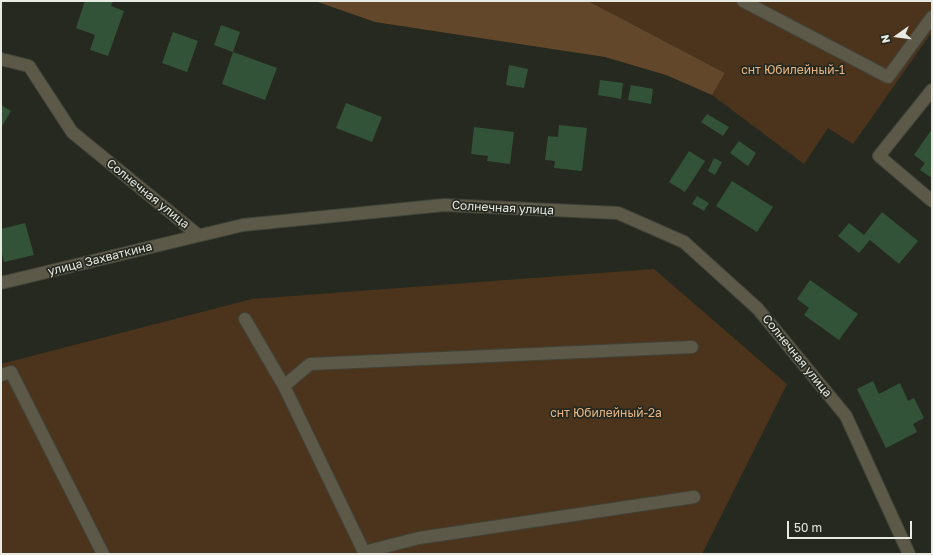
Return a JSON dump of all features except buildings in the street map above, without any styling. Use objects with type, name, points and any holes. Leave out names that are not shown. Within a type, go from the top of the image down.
[{"type":"street","points":[[743,1],[888,77],[932,17]]},
{"type":"street","name":"Солнечная улица","points":[[1,59],[29,66],[72,132],[198,235],[243,225],[444,205],[618,213],[684,242],[758,309],[846,416],[909,554]]},
{"type":"street","points":[[932,90],[879,156],[932,201]]},
{"type":"street","name":"улица Захваткина","points":[[1,283],[198,235]]},
{"type":"street","points":[[245,319],[284,386],[364,553],[419,538],[694,497]]},
{"type":"street","points":[[284,386],[310,364],[692,347]]},
{"type":"street","points":[[1,375],[11,372],[103,554]]},
{"type":"green space","name":"снт Юбилейный-1","points":[[588,1],[932,1],[932,32],[853,144],[828,128],[804,164],[712,95],[725,73]]},
{"type":"green space","name":"снт Юбилейный-2а","points":[[654,269],[787,384],[702,554],[1,554],[1,364],[252,299]]},
{"type":"shaded area","points":[[315,1],[588,1],[725,73],[712,95],[666,75],[605,57],[375,22]]}]
